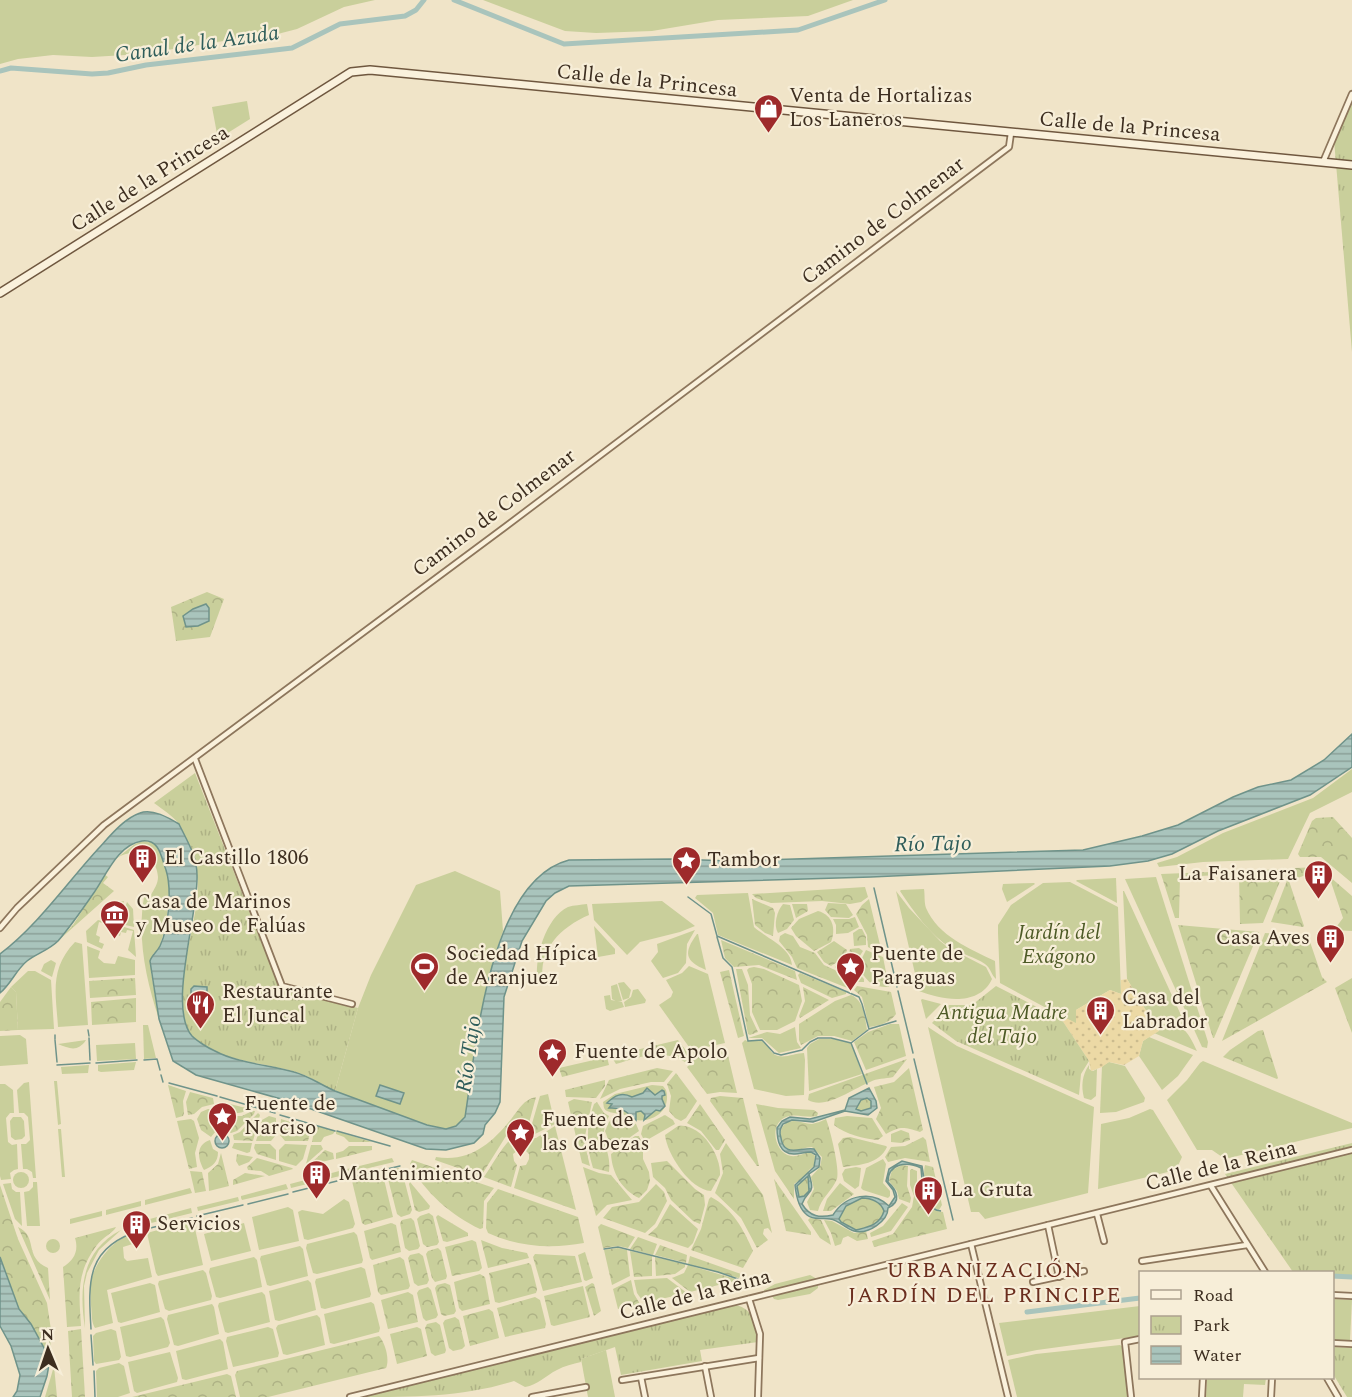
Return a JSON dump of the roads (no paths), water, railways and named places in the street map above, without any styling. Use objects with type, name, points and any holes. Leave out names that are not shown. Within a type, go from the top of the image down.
[{"type":"street","name":"Calle de la Princesa","points":[[0,293],[351,72],[370,70],[1352,165]]},
{"type":"street","points":[[1323,162],[1352,94]]},
{"type":"street","name":"Camino de Colmenar","points":[[0,928],[17,908],[104,825],[1009,147],[1011,133]]},
{"type":"street","points":[[195,759],[282,986],[352,1004]]},
{"type":"street","name":"Calle de la Reina","points":[[350,1397],[1352,1150]]},
{"type":"street","points":[[1211,1186],[1264,1271]]},
{"type":"street","points":[[1097,1214],[1104,1241]]},
{"type":"street","points":[[1048,1225],[1059,1276]]},
{"type":"street","points":[[971,1244],[1008,1397]]},
{"type":"street","points":[[1142,1261],[1247,1245]]},
{"type":"street","points":[[1033,1282],[1084,1271]]},
{"type":"street","points":[[1334,1295],[1352,1296]]},
{"type":"street","points":[[749,1299],[760,1334],[758,1397]]},
{"type":"street","points":[[1131,1397],[1125,1342],[1139,1339]]},
{"type":"street","points":[[1334,1343],[1352,1344]]},
{"type":"street","points":[[622,1380],[759,1358]]},
{"type":"street","points":[[705,1366],[711,1397]]},
{"type":"street","points":[[641,1377],[645,1397]]},
{"type":"street","points":[[1202,1397],[1203,1379]]},
{"type":"street","points":[[1271,1397],[1272,1379]]},
{"type":"street","points":[[1328,1379],[1338,1397]]},
{"type":"street","points":[[532,1397],[586,1387]]},
{"type":"street","points":[[366,1397],[375,1391]]},
{"type":"water","points":[[206,604],[209,608],[209,621],[198,626],[186,627],[183,616]]},
{"type":"water","points":[[1352,734],[1352,767],[1310,795],[1218,831],[1172,854],[1148,861],[1110,866],[871,877],[569,886],[546,901],[522,941],[504,997],[500,1102],[495,1113],[485,1125],[483,1134],[474,1143],[446,1150],[426,1149],[288,1101],[196,1075],[173,1061],[159,1019],[150,961],[160,946],[166,929],[168,878],[159,850],[148,841],[133,844],[119,855],[58,941],[27,961],[0,993],[0,954],[27,930],[117,828],[140,813],[155,813],[179,824],[197,868],[196,892],[183,982],[185,1022],[192,1036],[224,1055],[299,1074],[335,1091],[427,1125],[446,1129],[456,1126],[465,1117],[481,1011],[503,933],[520,899],[542,874],[569,860],[731,861],[1083,850],[1178,825],[1258,787],[1291,780],[1324,760]]},
{"type":"water","points":[[194,986],[207,987],[207,996],[191,997],[191,989]]},
{"type":"water","points":[[380,1085],[404,1093],[400,1104],[376,1096]]},
{"type":"water","points":[[647,1088],[655,1095],[664,1091],[665,1095],[662,1099],[665,1106],[644,1120],[645,1115],[641,1111],[636,1112],[636,1120],[624,1111],[609,1108],[612,1104],[607,1103],[616,1096],[632,1097],[643,1093]]},
{"type":"water","points":[[869,1088],[877,1108],[868,1115],[845,1111],[813,1122],[792,1120],[781,1127],[780,1136],[785,1148],[789,1150],[814,1149],[820,1158],[819,1167],[809,1174],[812,1186],[802,1204],[808,1212],[816,1216],[833,1215],[845,1202],[868,1196],[883,1201],[889,1206],[895,1197],[886,1181],[889,1169],[902,1161],[922,1166],[926,1191],[931,1205],[936,1210],[930,1206],[927,1200],[921,1168],[904,1164],[895,1167],[889,1176],[888,1182],[897,1196],[895,1203],[888,1208],[885,1218],[871,1229],[854,1231],[827,1218],[812,1218],[801,1209],[795,1185],[814,1167],[816,1155],[811,1152],[790,1154],[785,1152],[778,1141],[777,1128],[782,1121],[790,1117],[810,1119],[845,1110],[849,1098]],"holes":[[[867,1098],[871,1101],[871,1108],[861,1111],[856,1109],[861,1100]],[[808,1176],[809,1191],[804,1196],[799,1197],[797,1186]],[[865,1198],[878,1203],[884,1211],[877,1222],[856,1230],[839,1219],[846,1206]]]},
{"type":"water","name":"Fuente de Narciso","points":[[222,1134],[227,1136],[229,1141],[227,1146],[222,1148],[217,1146],[215,1141],[217,1136]]},
{"type":"water","points":[[0,1257],[19,1309],[31,1324],[50,1359],[40,1397],[13,1397],[17,1391],[20,1375],[11,1346],[0,1326]]},
{"type":"waterway","name":"Canal de la Azuda","points":[[0,71],[11,68],[92,74],[108,73],[146,65],[292,48],[340,24],[405,16],[416,10],[424,0]]},
{"type":"waterway","name":"Canal de la Azuda","points":[[454,0],[564,44],[798,30],[885,0]]},
{"type":"waterway","points":[[874,888],[897,987]]},
{"type":"waterway","points":[[688,897],[711,914],[717,936],[859,997],[869,1029],[896,1021]]},
{"type":"waterway","points":[[717,937],[723,958],[732,967],[748,1041],[762,1040],[774,1053],[781,1055],[802,1050],[818,1038],[831,1038],[851,1043],[868,1030]]},
{"type":"waterway","points":[[898,991],[913,1053]]},
{"type":"waterway","points":[[88,1030],[89,1036]]},
{"type":"waterway","points":[[89,1038],[90,1060]]},
{"type":"waterway","points":[[55,1040],[57,1062]]},
{"type":"waterway","points":[[851,1043],[867,1084]]},
{"type":"waterway","points":[[144,1060],[157,1059],[160,1070]]},
{"type":"waterway","points":[[914,1059],[953,1220]]},
{"type":"waterway","points":[[96,1063],[137,1060]]},
{"type":"waterway","points":[[57,1065],[90,1063]]},
{"type":"waterway","points":[[161,1075],[163,1082]]},
{"type":"waterway","points":[[169,1083],[217,1096]]},
{"type":"waterway","points":[[220,1097],[275,1113]]},
{"type":"waterway","points":[[280,1115],[335,1131]]},
{"type":"waterway","points":[[337,1131],[390,1146]]},
{"type":"waterway","points":[[387,1169],[400,1166]]},
{"type":"waterway","points":[[350,1178],[381,1170]]},
{"type":"waterway","points":[[293,1192],[345,1179]]},
{"type":"waterway","points":[[248,1204],[288,1194]]},
{"type":"waterway","points":[[197,1216],[243,1205]]},
{"type":"waterway","points":[[146,1229],[192,1218]]},
{"type":"waterway","points":[[91,1329],[91,1281],[100,1256],[110,1245],[142,1230]]},
{"type":"waterway","points":[[604,1249],[618,1247],[738,1279]]},
{"type":"waterway","points":[[1334,1276],[1352,1277]]},
{"type":"waterway","points":[[1027,1312],[1139,1298]]},
{"type":"waterway","points":[[91,1335],[93,1365]]},
{"type":"waterway","points":[[94,1371],[95,1397]]},
{"type":"place","name":"Venta de Hortalizas Los Laneros","points":[[768,134]]},
{"type":"place","name":"El Castillo 1806","points":[[143,884]]},
{"type":"place","name":"Tambor","points":[[686,886]]},
{"type":"place","name":"La Faisanera","points":[[1318,900]]},
{"type":"place","name":"Casa de Marinos y Museo de Falúas","points":[[115,940]]},
{"type":"place","name":"Casa Aves","points":[[1331,964]]},
{"type":"place","name":"Sociedad Hípica de Aranjuez","points":[[425,992]]},
{"type":"place","name":"Puente de Paraguas","points":[[850,992]]},
{"type":"place","name":"Restaurante El Juncal","points":[[201,1030]]},
{"type":"place","name":"Casa del Labrador","points":[[1101,1036]]},
{"type":"place","name":"Fuente de Apolo","points":[[553,1078]]},
{"type":"place","name":"Fuente de Narciso","points":[[223,1142]]},
{"type":"place","name":"Fuente de las Cabezas","points":[[521,1158]]},
{"type":"place","name":"Mantenimiento","points":[[317,1200]]},
{"type":"place","name":"La Gruta","points":[[929,1216]]},
{"type":"place","name":"Servicios","points":[[136,1250]]},
{"type":"district","name":"URBANIZACIÓN JARDÍN DEL PRINCIPE","points":[[985,1282]]},
{"type":"water label","name":"Río Tajo","points":[[933,844]]},
{"type":"water label","name":"Río Tajo","points":[[469,1054]]},
{"type":"park label","name":"Jardín del Exágono","points":[[1059,945]]},
{"type":"park label","name":"Antigua Madre del Tajo","points":[[1002,1025]]}]
